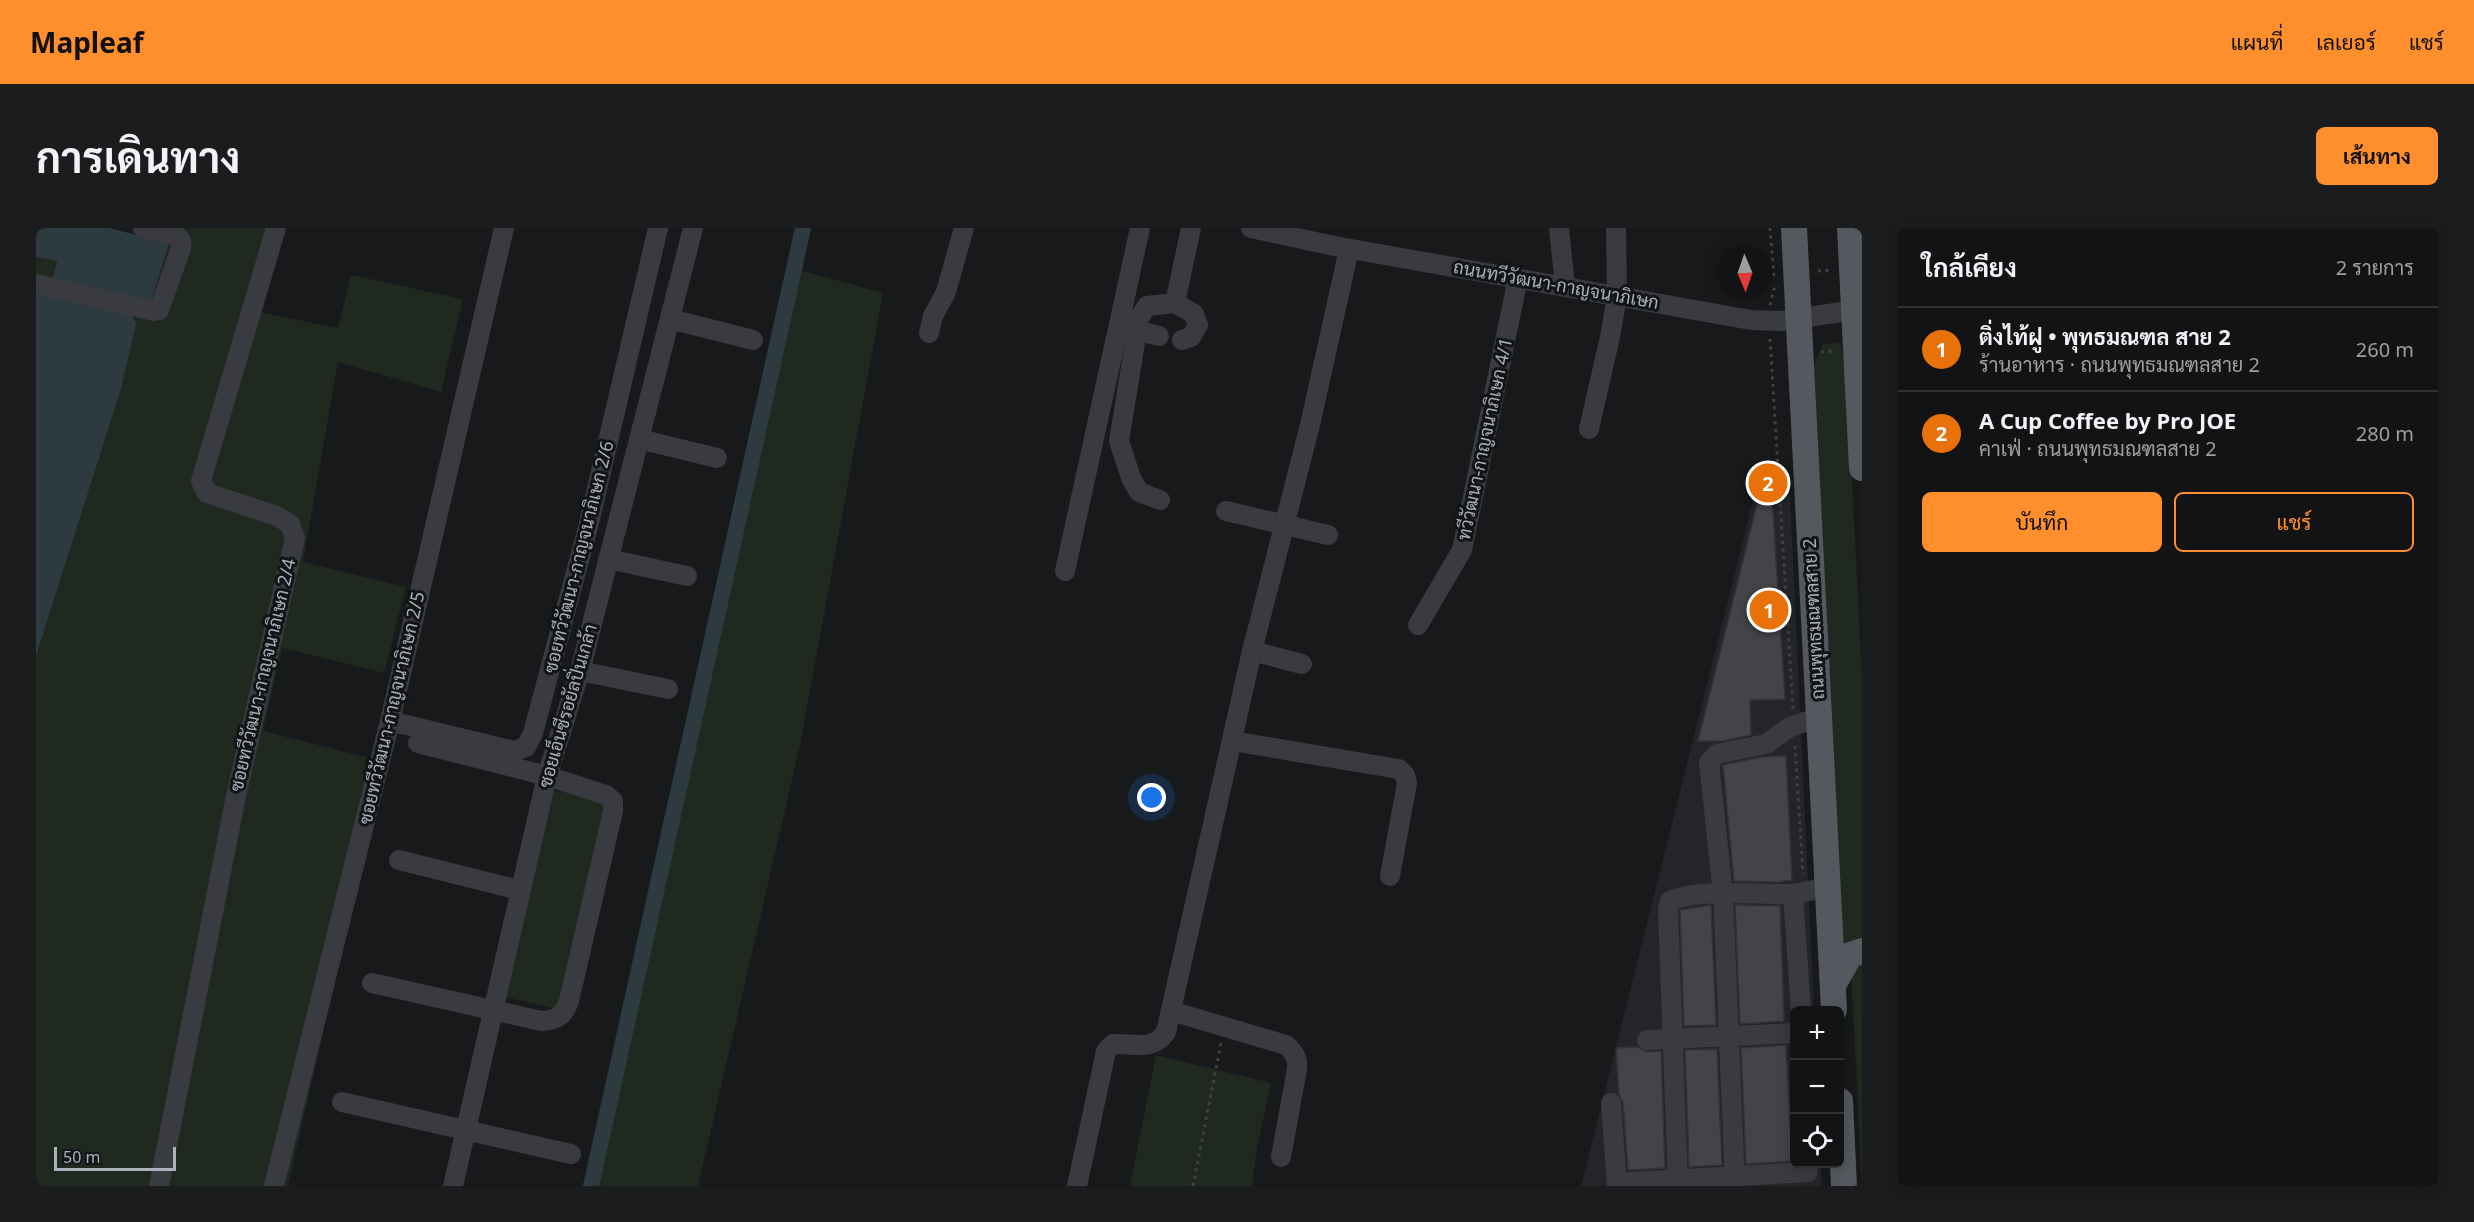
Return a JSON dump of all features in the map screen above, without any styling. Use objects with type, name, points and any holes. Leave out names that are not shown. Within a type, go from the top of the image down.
[{"type":"main road","name":"ถนนพุทธมณฑลสาย 2","points":[[1794,228],[1819,717],[1808,891],[1834,998]]},
{"type":"main road","points":[[1850,228],[1858,310],[1862,468]]},
{"type":"main road","points":[[1834,998],[1850,955],[1862,951]]},
{"type":"main road","points":[[1840,1114],[1844,1186]]},
{"type":"street","points":[[36,284],[154,312],[159,310],[182,248],[181,241],[177,236],[143,228]]},
{"type":"street","name":"ซอยทวีวัฒนา-กาญจนาภิเษก 2/4","points":[[159,1186],[236,796],[295,538],[290,524],[207,493],[201,481],[276,228]]},
{"type":"street","name":"ซอยทวีวัฒนา-กาญจนาภิเษก 2/5","points":[[274,1186],[390,721],[504,228]]},
{"type":"street","name":"ซอยทวีวัฒนา-กาญจนาภิเษก 2/6","points":[[390,721],[514,751],[526,747],[533,733],[588,527],[658,228]]},
{"type":"street","name":"ซอยเอ็นซีรอยัลปิ่นเกล้า","points":[[453,1186],[495,1010],[519,890],[547,776],[580,672],[693,228]]},
{"type":"street","points":[[929,333],[933,316],[946,292],[964,228]]},
{"type":"street","points":[[1065,571],[1140,228]]},
{"type":"street","points":[[1175,303],[1191,228]]},
{"type":"street","name":"ถนนทวีวัฒนา-กาญจนาภิเษก","points":[[1251,228],[1349,249],[1751,320],[1782,321],[1858,310]]},
{"type":"street","points":[[1559,228],[1565,286]]},
{"type":"street","points":[[1589,429],[1617,297],[1616,228]]},
{"type":"street","points":[[1077,1186],[1106,1051],[1113,1044],[1145,1046],[1154,1044],[1166,1032],[1252,651],[1349,249]]},
{"type":"street","name":"ทวีวัฒนา-กาญจนาภิเษก 4/1","points":[[1418,625],[1462,550],[1518,278]]},
{"type":"street","points":[[1160,500],[1139,492],[1131,478],[1119,441],[1136,330],[1139,318],[1147,306],[1175,303],[1194,314],[1198,325],[1191,337],[1182,340]]},
{"type":"street","points":[[670,319],[753,340]]},
{"type":"street","points":[[1136,330],[1159,336]]},
{"type":"street","points":[[639,439],[717,458]]},
{"type":"street","points":[[1226,511],[1328,535]]},
{"type":"street","points":[[608,559],[687,576]]},
{"type":"street","points":[[1252,651],[1302,664]]},
{"type":"street","points":[[580,672],[668,689]]},
{"type":"street","points":[[1735,1181],[1723,894],[1710,762],[1717,754],[1766,744],[1794,725],[1819,717]]},
{"type":"street","points":[[1232,741],[1399,769],[1405,775],[1407,783],[1390,876]]},
{"type":"street","points":[[372,982],[541,1021],[556,1020],[566,1011],[613,811],[613,801],[606,795],[547,776],[418,742]]},
{"type":"street","points":[[399,860],[519,890]]},
{"type":"street","points":[[1678,1183],[1668,909],[1670,901],[1677,897],[1808,891],[1801,1006]]},
{"type":"street","points":[[1171,1011],[1286,1046],[1295,1055],[1297,1070],[1281,1157]]},
{"type":"street","points":[[1647,1040],[1790,1033]]},
{"type":"street","points":[[342,1102],[571,1154]]},
{"type":"street","points":[[1611,1103],[1617,1184],[1735,1181],[1808,1174]]},
{"type":"path","points":[[1770,228],[1772,246]]},
{"type":"path","points":[[1772,251],[1775,286],[1772,294]]},
{"type":"path","points":[[1817,271],[1835,270]]},
{"type":"path","points":[[1770,339],[1794,725],[1808,891]]},
{"type":"path","points":[[1818,352],[1842,350]]},
{"type":"path","points":[[1193,1186],[1224,1027]]},
{"type":"shaded area","points":[[36,228],[109,228],[169,243],[151,302],[52,280],[57,261],[36,257]]},
{"type":"shaded area","points":[[173,228],[267,228],[246,309],[338,328],[351,275],[463,299],[441,392],[338,362],[303,562],[406,587],[384,673],[282,648],[263,731],[385,762],[288,1186],[36,1186],[36,656],[121,389],[129,313],[36,294],[36,257],[57,261],[52,280],[151,302]]},
{"type":"shaded area","points":[[789,267],[883,293],[800,745],[698,1186],[602,1186],[589,1183]]},
{"type":"shaded area","points":[[36,294],[130,313],[136,323],[121,389],[36,656]]},
{"type":"shaded area","points":[[1840,343],[1846,364],[1862,677],[1862,945],[1843,947],[1814,364],[1823,344]]},
{"type":"shaded area","points":[[1789,475],[1814,1006],[1790,1006],[1790,1168],[1821,1168],[1822,1186],[1581,1186],[1759,477]]},
{"type":"shaded area","points":[[552,790],[606,802],[558,1009],[505,997]]},
{"type":"shaded area","points":[[1862,960],[1862,1186],[1851,971]]},
{"type":"shaded area","points":[[1156,1055],[1271,1083],[1257,1148],[1252,1186],[1130,1186]]},
{"type":"building","points":[[1777,479],[1778,497],[1772,497],[1785,699],[1750,700],[1751,735],[1722,741],[1698,741],[1761,480]]},
{"type":"building","points":[[1786,756],[1792,880],[1734,881],[1723,765],[1761,757]]},
{"type":"building","points":[[1711,905],[1716,1025],[1684,1026],[1680,910]]},
{"type":"building","points":[[1735,905],[1780,906],[1784,1021],[1740,1024]]},
{"type":"building","points":[[1786,1045],[1790,1161],[1746,1164],[1741,1048]]},
{"type":"building","points":[[1637,1047],[1647,1052],[1661,1051],[1665,1168],[1628,1170],[1616,1048]]},
{"type":"building","points":[[1717,1049],[1722,1165],[1689,1167],[1685,1050]]},
{"type":"waterway","points":[[591,1186],[803,228]]},
{"type":"place","name":"A Cup Coffee by Pro JOE","points":[[1768,483]]},
{"type":"place","name":"ติ่งไท้ฝู • พุทธมณฑล สาย 2","points":[[1769,610]]}]
